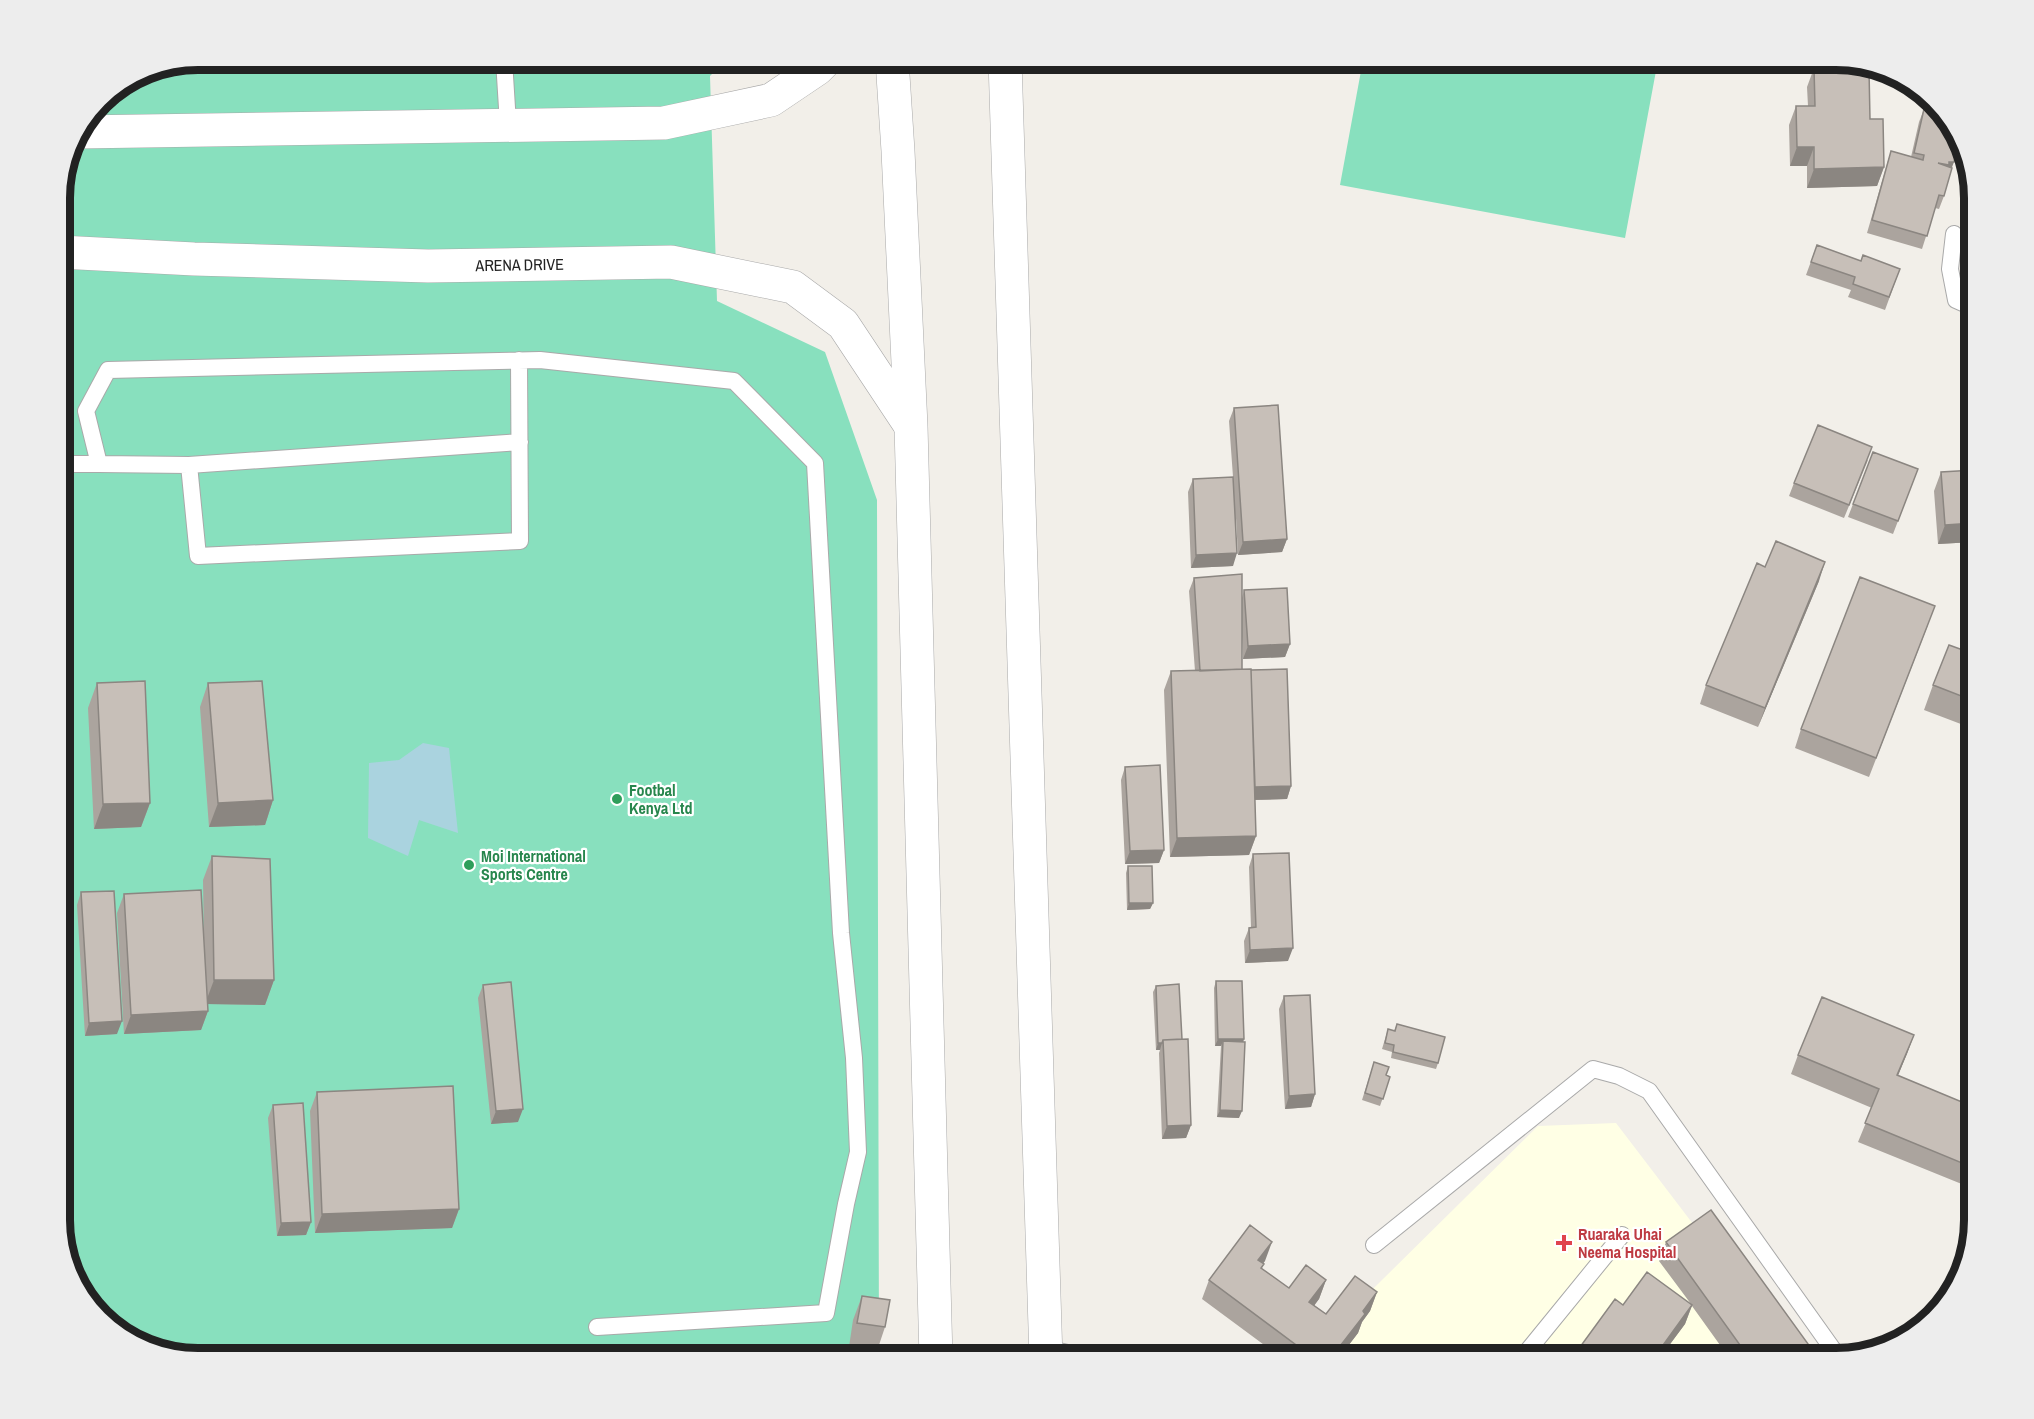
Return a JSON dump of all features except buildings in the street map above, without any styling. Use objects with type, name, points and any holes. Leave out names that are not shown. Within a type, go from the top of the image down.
[{"type":"street","points":[[89,132],[663,123],[771,99],[815,70]]},
{"type":"street","points":[[893,70],[911,426],[936,1348]]},
{"type":"street","points":[[1005,70],[1046,1348]]},
{"type":"street","name":"ARENA DRIVE","points":[[71,253],[428,266],[670,262],[793,286],[843,324],[911,426]]},
{"type":"lane","points":[[505,70],[508,124]]},
{"type":"lane","points":[[1954,234],[1950,269],[1956,300],[1964,304]]},
{"type":"lane","points":[[189,465],[198,556],[520,541],[519,360]]},
{"type":"lane","points":[[99,464],[86,411],[108,370],[519,360],[540,360],[734,381],[815,463],[841,933],[854,1058],[858,1152],[826,1313],[597,1328]]},
{"type":"lane","points":[[71,464],[189,465],[520,442]]},
{"type":"lane","points":[[1374,1245],[1593,1069],[1619,1076],[1648,1091],[1832,1348]]},
{"type":"lane","points":[[1530,1348],[1622,1235]]},
{"type":"shaded area","name":"Ruaraka Uhai Neema Hospital","points":[[1616,1123],[1788,1348],[1313,1348],[1538,1126]]},
{"type":"green space","name":"Moi International Sports Centre","points":[[198,70],[716,70],[710,76],[717,301],[825,352],[877,500],[879,1348],[198,1348],[157,1342],[127,1327],[114,1317],[92,1292],[84,1277],[77,1262],[71,1229],[71,190],[80,149],[102,114],[114,102],[149,80]]},
{"type":"green space","points":[[1361,70],[1656,70],[1625,238],[1340,185]]},
{"type":"water","points":[[423,743],[449,748],[458,833],[419,820],[408,856],[368,838],[369,763],[399,760]]},
{"type":"place","name":"Footbal Kenya Ltd","points":[[617,799]]},
{"type":"place","name":"Moi International Sports Centre","points":[[469,865]]},
{"type":"place","name":"Ruaraka Uhai Neema Hospital","points":[[1564,1243]]}]
